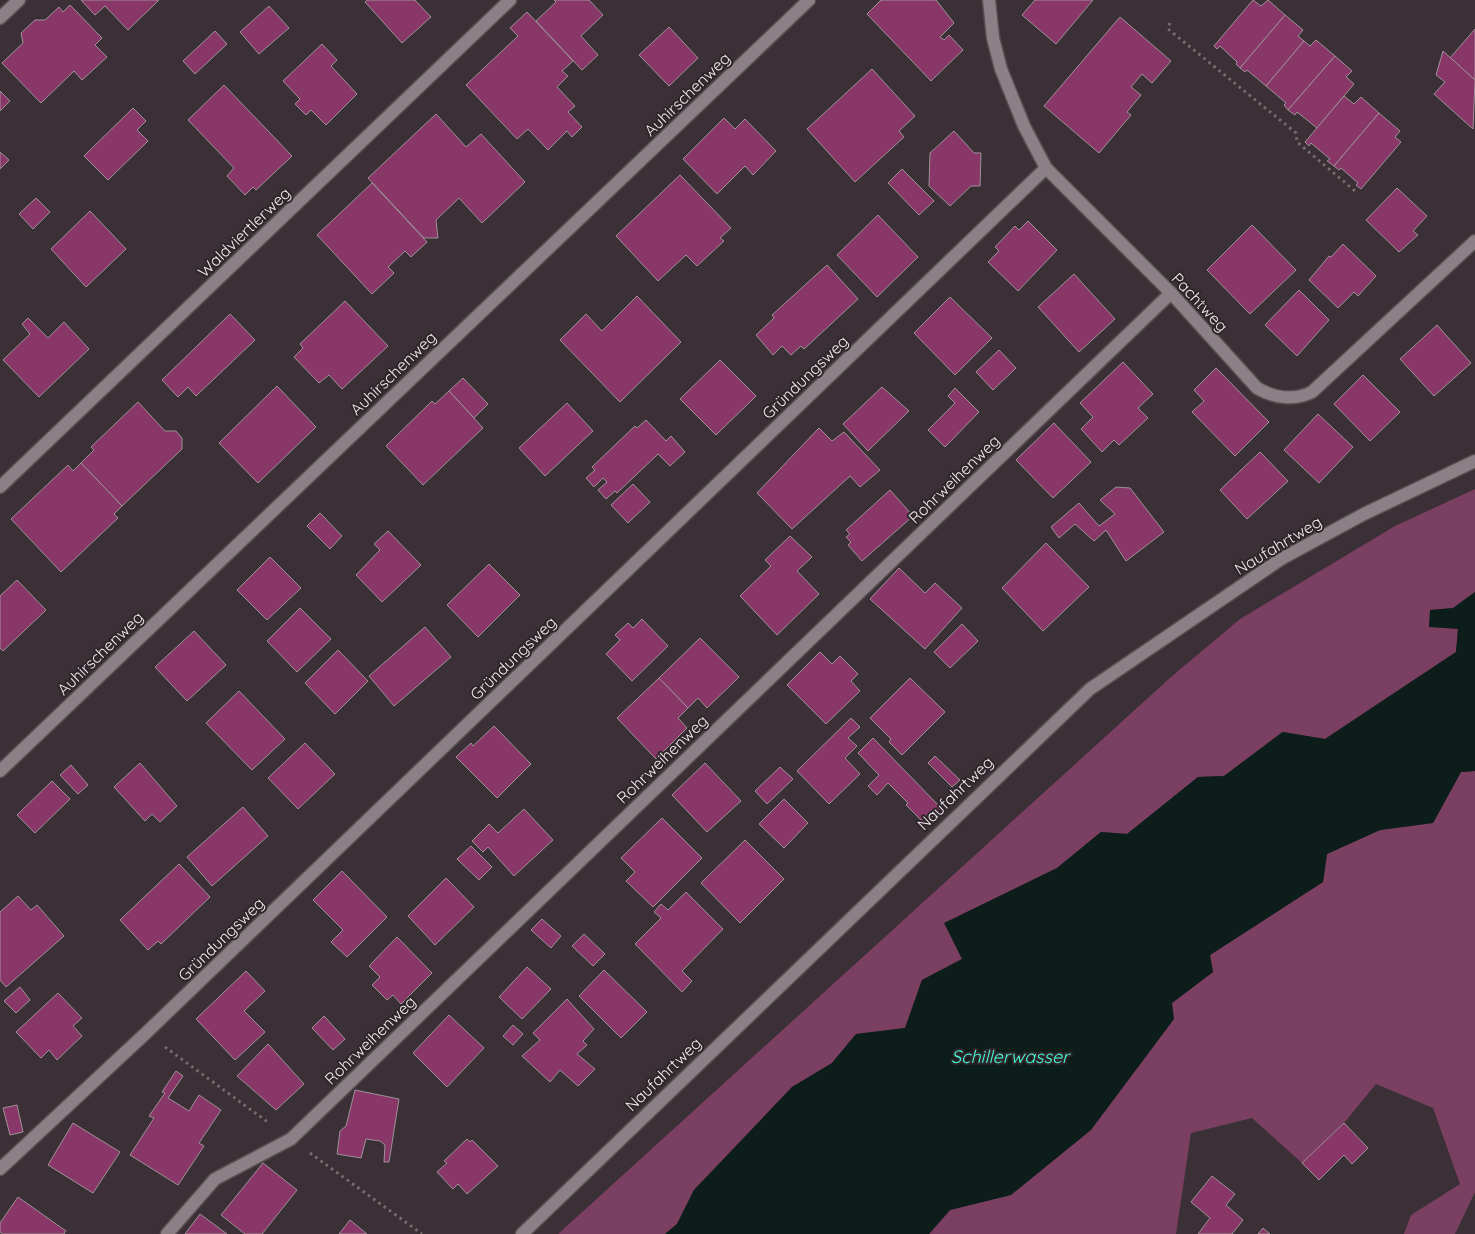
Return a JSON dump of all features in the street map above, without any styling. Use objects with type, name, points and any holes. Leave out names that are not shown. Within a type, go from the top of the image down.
[{"type":"street","points":[[0,18],[19,0]]},
{"type":"street","name":"Waldviertlerweg","points":[[0,487],[510,0]]},
{"type":"street","name":"Auhirschenweg","points":[[0,770],[809,0]]},
{"type":"street","name":"Pachtweg","points":[[989,0],[993,38],[1001,69],[1024,126],[1046,168],[1171,293],[1257,388],[1269,395],[1304,396],[1312,392],[1475,241]]},
{"type":"street","name":"Gründungsweg","points":[[0,1169],[146,1034],[1046,168]]},
{"type":"street","name":"Rohrweihenweg","points":[[167,1234],[215,1178],[290,1139],[1171,293]]},
{"type":"street","name":"Naufahrtweg","points":[[522,1234],[1090,689],[1281,559],[1364,514],[1475,461]]},
{"type":"path","points":[[1170,23],[1168,28],[1296,133],[1297,142],[1355,191]]},
{"type":"shaded area","points":[[1475,489],[1475,592],[1453,608],[1431,610],[1458,629],[1456,652],[1325,739],[1282,732],[1224,776],[1198,777],[1127,834],[1101,832],[1057,868],[945,923],[962,959],[922,980],[905,1028],[856,1034],[832,1063],[792,1087],[694,1190],[677,1224],[665,1234],[558,1234],[1171,677],[1240,619],[1395,526]]},
{"type":"shaded area","points":[[1475,771],[1475,1192],[1455,1234],[1404,1234],[1411,1215],[1460,1184],[1433,1108],[1376,1084],[1344,1123],[1302,1163],[1252,1118],[1191,1133],[1176,1234],[929,1234],[950,1210],[1011,1195],[1172,1003],[1213,972],[1210,955],[1323,882],[1327,854],[1380,830],[1433,823],[1461,772]]},
{"type":"water","name":"Schillerwasser","points":[[1475,592],[1475,771],[1461,772],[1433,823],[1380,830],[1327,854],[1323,882],[1210,955],[1213,972],[1172,1003],[1174,1019],[1091,1130],[1011,1195],[950,1210],[929,1234],[665,1234],[677,1224],[694,1190],[792,1087],[832,1063],[856,1034],[905,1028],[922,980],[962,959],[944,923],[1057,868],[1101,832],[1127,834],[1198,777],[1224,776],[1283,732],[1325,739],[1456,652],[1458,629],[1429,627],[1430,610],[1453,608]]},
{"type":"building","points":[[81,0],[159,0],[128,30],[105,6],[95,15]]},
{"type":"building","points":[[367,0],[415,0],[431,17],[402,43],[365,2]]},
{"type":"building","points":[[554,0],[589,0],[603,15],[581,36],[598,55],[582,70],[536,21],[556,2]]},
{"type":"building","points":[[881,0],[936,0],[954,23],[940,37],[944,40],[949,35],[963,50],[931,81],[867,14]]},
{"type":"building","points":[[1035,0],[1093,0],[1056,44],[1022,15]]},
{"type":"building","points":[[1253,0],[1261,6],[1268,0],[1285,15],[1240,68],[1236,64],[1237,62],[1220,46],[1217,49],[1214,46]]},
{"type":"building","points":[[70,5],[102,38],[95,45],[107,57],[82,80],[74,71],[41,103],[2,63],[23,43],[21,33],[35,20],[45,20],[59,7],[63,12]]},
{"type":"building","points":[[269,6],[289,28],[259,54],[240,32]]},
{"type":"building","points":[[527,12],[573,61],[562,71],[568,76],[557,87],[575,106],[568,112],[582,127],[572,137],[567,131],[548,150],[528,129],[517,139],[466,85],[518,36],[510,28]]},
{"type":"building","points":[[1285,15],[1303,30],[1298,36],[1304,41],[1266,86],[1247,70],[1245,72],[1240,68]]},
{"type":"building","points":[[1120,17],[1171,61],[1152,83],[1142,74],[1131,87],[1141,95],[1127,112],[1131,115],[1099,153],[1044,106]]},
{"type":"building","points":[[669,27],[698,58],[669,86],[639,55]]},
{"type":"building","points":[[1475,29],[1475,80],[1450,58]]},
{"type":"building","points":[[215,31],[227,44],[195,74],[183,61]]},
{"type":"building","points":[[1316,40],[1335,56],[1288,110],[1284,105],[1286,103],[1266,86],[1304,41],[1310,46]]},
{"type":"building","points":[[322,44],[337,60],[331,66],[357,94],[326,125],[311,110],[306,115],[295,104],[300,99],[283,81]]},
{"type":"building","points":[[1443,51],[1475,80],[1473,129],[1434,94],[1445,82],[1436,75]]},
{"type":"building","points":[[1335,56],[1352,71],[1346,77],[1354,84],[1317,128],[1297,112],[1295,115],[1288,110]]},
{"type":"building","points":[[872,69],[915,116],[899,131],[904,137],[855,182],[807,129]]},
{"type":"building","points":[[224,85],[292,156],[256,190],[253,187],[245,195],[227,176],[234,168],[188,120]]},
{"type":"building","points":[[0,91],[10,101],[0,111]]},
{"type":"building","points":[[1344,96],[1354,104],[1361,97],[1379,113],[1334,166],[1327,161],[1330,159],[1311,143],[1309,146],[1305,142]]},
{"type":"building","points":[[133,108],[146,121],[137,130],[148,141],[108,180],[84,156]]},
{"type":"building","points":[[1379,113],[1400,131],[1395,137],[1401,142],[1361,189],[1356,185],[1358,183],[1341,168],[1339,170],[1334,166]]},
{"type":"building","points":[[436,114],[466,147],[481,134],[525,182],[482,223],[459,198],[436,220],[438,238],[424,238],[368,178]]},
{"type":"building","points":[[724,118],[735,129],[745,119],[776,151],[753,175],[745,166],[717,194],[683,159]]},
{"type":"building","points":[[954,131],[974,153],[981,153],[980,186],[971,186],[950,206],[929,186],[930,153]]},
{"type":"building","points":[[0,152],[9,160],[0,169]]},
{"type":"building","points":[[902,169],[934,201],[919,215],[888,183]]},
{"type":"building","points":[[680,175],[731,228],[720,238],[724,241],[697,266],[686,255],[658,281],[616,236]]},
{"type":"building","points":[[372,183],[427,242],[411,257],[405,251],[388,267],[394,273],[372,294],[317,235]]},
{"type":"building","points":[[1397,188],[1427,216],[1413,231],[1418,235],[1399,252],[1366,220]]},
{"type":"building","points":[[36,198],[50,212],[33,229],[19,214]]},
{"type":"building","points":[[90,211],[126,249],[86,287],[51,249]]},
{"type":"building","points":[[878,215],[918,257],[877,297],[837,255]]},
{"type":"building","points":[[1028,221],[1057,250],[1018,291],[988,262],[999,251],[995,247],[1015,226],[1019,230]]},
{"type":"building","points":[[1252,225],[1296,270],[1250,314],[1207,270]]},
{"type":"building","points":[[1343,244],[1376,276],[1358,296],[1354,292],[1338,308],[1309,280],[1329,256],[1331,257]]},
{"type":"building","points":[[827,265],[858,299],[804,349],[801,346],[791,355],[782,346],[773,355],[756,335],[774,318],[772,315]]},
{"type":"building","points":[[1074,274],[1115,319],[1079,352],[1038,307]]},
{"type":"building","points":[[1299,290],[1329,320],[1297,356],[1265,325]]},
{"type":"building","points":[[637,296],[681,342],[620,402],[560,340],[586,314],[602,331]]},
{"type":"building","points":[[950,297],[992,338],[955,375],[914,333]]},
{"type":"building","points":[[345,301],[388,346],[342,389],[329,375],[319,383],[294,357],[303,348],[300,344]]},
{"type":"building","points":[[230,314],[255,340],[196,396],[188,387],[178,397],[162,380]]},
{"type":"building","points":[[28,318],[48,338],[64,322],[89,349],[39,397],[3,360],[30,334],[22,324]]},
{"type":"building","points":[[1437,325],[1471,363],[1434,396],[1400,359]]},
{"type":"building","points":[[999,350],[1016,368],[993,390],[976,372]]},
{"type":"building","points":[[720,360],[756,396],[716,435],[680,399]]},
{"type":"building","points":[[1123,362],[1153,394],[1138,408],[1148,418],[1119,445],[1114,440],[1102,452],[1081,429],[1093,417],[1080,403]]},
{"type":"building","points":[[1216,368],[1269,422],[1235,456],[1192,412],[1204,401],[1194,390]]},
{"type":"building","points":[[1363,375],[1400,412],[1370,441],[1334,404]]},
{"type":"building","points":[[463,378],[488,404],[474,418],[449,391]]},
{"type":"building","points":[[277,386],[316,427],[258,483],[219,443]]},
{"type":"building","points":[[882,387],[909,411],[868,451],[843,424]]},
{"type":"building","points":[[955,388],[979,412],[945,447],[928,430],[955,403],[948,396]]},
{"type":"building","points":[[449,391],[483,428],[423,485],[386,446],[432,401],[435,404]]},
{"type":"building","points":[[138,402],[165,431],[176,431],[182,438],[182,449],[122,506],[81,463],[94,450],[91,447]]},
{"type":"building","points":[[567,403],[593,431],[545,476],[519,448]]},
{"type":"building","points":[[1318,414],[1353,447],[1319,483],[1284,450]]},
{"type":"building","points":[[646,420],[666,441],[671,436],[685,452],[670,466],[658,454],[617,493],[615,491],[606,499],[598,490],[607,482],[603,478],[594,487],[586,478],[595,470],[592,467],[635,426],[637,428]]},
{"type":"building","points":[[1054,423],[1091,462],[1053,498],[1016,460]]},
{"type":"building","points":[[819,428],[832,441],[844,432],[880,470],[860,487],[850,476],[792,529],[757,493]]},
{"type":"building","points":[[1260,452],[1288,481],[1247,519],[1220,490]]},
{"type":"building","points":[[81,463],[122,506],[114,514],[118,518],[61,572],[11,519],[68,465],[73,471]]},
{"type":"building","points":[[633,484],[650,502],[628,523],[611,505]]},
{"type":"building","points":[[1116,487],[1130,488],[1164,532],[1126,561],[1106,530],[1094,541],[1075,524],[1059,538],[1051,527],[1079,503],[1099,526],[1115,514],[1100,500]]},
{"type":"building","points":[[890,490],[913,516],[862,561],[848,545],[851,542],[846,537],[850,534],[846,530]]},
{"type":"building","points":[[320,513],[342,536],[330,549],[307,526]]},
{"type":"building","points":[[388,531],[421,565],[382,602],[356,575],[380,550],[374,544]]},
{"type":"building","points":[[790,536],[812,557],[797,571],[819,594],[777,635],[740,596],[771,566],[765,560]]},
{"type":"building","points":[[1046,543],[1089,587],[1043,631],[1002,588]]},
{"type":"building","points":[[270,557],[301,588],[267,620],[237,590]]},
{"type":"building","points":[[489,564],[520,595],[478,637],[447,605]]},
{"type":"building","points":[[899,568],[925,593],[935,583],[962,608],[925,649],[870,599]]},
{"type":"building","points":[[17,580],[46,610],[3,651],[0,648],[0,596]]},
{"type":"building","points":[[300,608],[331,639],[297,672],[267,641]]},
{"type":"building","points":[[642,619],[668,646],[632,681],[606,654],[620,640],[615,635],[628,623],[633,628]]},
{"type":"building","points":[[962,624],[978,641],[950,668],[934,652]]},
{"type":"building","points":[[425,627],[451,657],[394,706],[369,676]]},
{"type":"building","points":[[194,631],[226,665],[187,701],[155,667]]},
{"type":"building","points":[[700,638],[739,677],[707,708],[698,698],[688,708],[659,678]]},
{"type":"building","points":[[338,650],[368,681],[335,714],[305,683]]},
{"type":"building","points":[[820,652],[832,664],[840,656],[858,674],[851,681],[860,691],[826,724],[787,685]]},
{"type":"building","points":[[659,678],[688,708],[678,718],[687,728],[656,759],[617,718]]},
{"type":"building","points":[[910,678],[945,712],[902,755],[889,742],[891,739],[870,718]]},
{"type":"building","points":[[239,691],[285,739],[252,770],[206,723]]},
{"type":"building","points":[[851,718],[860,727],[848,738],[857,746],[845,758],[860,774],[829,804],[797,771]]},
{"type":"building","points":[[494,726],[531,764],[497,798],[456,757],[471,743],[473,746]]},
{"type":"building","points":[[873,738],[941,808],[925,824],[888,783],[877,795],[868,786],[879,775],[858,753]]},
{"type":"building","points":[[305,743],[335,774],[298,809],[268,778]]},
{"type":"building","points":[[935,756],[960,780],[952,787],[928,763]]},
{"type":"building","points":[[140,763],[177,806],[160,822],[152,814],[145,821],[114,787]]},
{"type":"building","points":[[705,763],[741,801],[707,832],[672,795]]},
{"type":"building","points":[[71,765],[88,785],[78,794],[60,775]]},
{"type":"building","points":[[780,767],[793,779],[767,804],[755,791]]},
{"type":"building","points":[[52,781],[70,799],[35,833],[17,815]]},
{"type":"building","points":[[784,799],[808,823],[784,848],[759,824]]},
{"type":"building","points":[[243,807],[268,836],[212,886],[187,857]]},
{"type":"building","points":[[524,809],[553,840],[514,876],[488,847],[483,852],[472,841],[489,824],[498,833]]},
{"type":"building","points":[[662,818],[702,858],[653,907],[626,881],[635,872],[621,858]]},
{"type":"building","points":[[745,840],[784,879],[740,923],[701,883]]},
{"type":"building","points":[[471,846],[492,867],[479,880],[457,859]]},
{"type":"building","points":[[179,864],[210,897],[161,944],[158,941],[148,950],[120,920]]},
{"type":"building","points":[[342,871],[387,917],[347,957],[331,942],[343,930],[313,900]]},
{"type":"building","points":[[446,878],[474,907],[435,945],[408,916]]},
{"type":"building","points":[[686,892],[723,929],[682,971],[692,981],[682,992],[635,944],[661,918],[654,912],[661,904],[668,910]]},
{"type":"building","points":[[18,896],[31,910],[37,905],[64,936],[6,987],[0,980],[0,912]]},
{"type":"building","points":[[542,919],[561,936],[551,948],[531,930]]},
{"type":"building","points":[[584,934],[605,954],[593,966],[572,946]]},
{"type":"building","points":[[397,937],[432,973],[401,1004],[393,995],[387,1000],[372,985],[380,977],[369,966]]},
{"type":"building","points":[[527,967],[551,989],[522,1019],[499,997]]},
{"type":"building","points":[[604,970],[647,1012],[621,1038],[579,996]]},
{"type":"building","points":[[246,971],[265,991],[244,1011],[265,1032],[235,1060],[196,1019]]},
{"type":"building","points":[[20,987],[30,1000],[16,1013],[4,1001]]},
{"type":"building","points":[[58,993],[82,1018],[73,1026],[82,1036],[57,1060],[49,1050],[41,1058],[16,1032]]},
{"type":"building","points":[[567,999],[594,1029],[583,1041],[587,1045],[577,1054],[595,1069],[578,1086],[560,1070],[550,1082],[522,1056],[540,1040],[533,1033]]},
{"type":"building","points":[[449,1015],[484,1048],[447,1087],[413,1053]]},
{"type":"building","points":[[324,1016],[345,1039],[333,1050],[312,1028]]},
{"type":"building","points":[[513,1025],[523,1034],[513,1045],[503,1036]]},
{"type":"building","points":[[268,1044],[304,1084],[276,1110],[237,1076]]},
{"type":"building","points":[[176,1071],[183,1076],[168,1098],[189,1111],[199,1095],[221,1110],[199,1143],[204,1146],[178,1185],[130,1155],[154,1118],[149,1116],[165,1093],[162,1092]]},
{"type":"building","points":[[355,1090],[399,1099],[389,1162],[384,1162],[385,1145],[380,1141],[366,1139],[361,1158],[337,1154],[340,1131],[346,1126]]},
{"type":"building","points":[[17,1105],[23,1132],[10,1135],[3,1108]]},
{"type":"building","points":[[73,1123],[120,1152],[93,1193],[48,1165]]},
{"type":"building","points":[[1344,1123],[1368,1148],[1352,1164],[1344,1155],[1319,1180],[1302,1163]]},
{"type":"building","points":[[467,1139],[470,1142],[472,1140],[498,1166],[467,1194],[458,1184],[453,1189],[437,1172],[447,1163],[444,1161]]},
{"type":"building","points":[[263,1163],[297,1190],[262,1234],[245,1234],[221,1215]]},
{"type":"building","points":[[1212,1176],[1235,1194],[1226,1205],[1243,1220],[1232,1234],[1198,1234],[1210,1218],[1191,1202]]},
{"type":"building","points":[[18,1197],[66,1231],[64,1234],[3,1234],[0,1232],[0,1223]]},
{"type":"building","points":[[200,1214],[227,1234],[185,1234]]},
{"type":"building","points":[[350,1220],[367,1234],[339,1234]]},
{"type":"building","points":[[1263,1228],[1270,1234],[1258,1234]]}]
